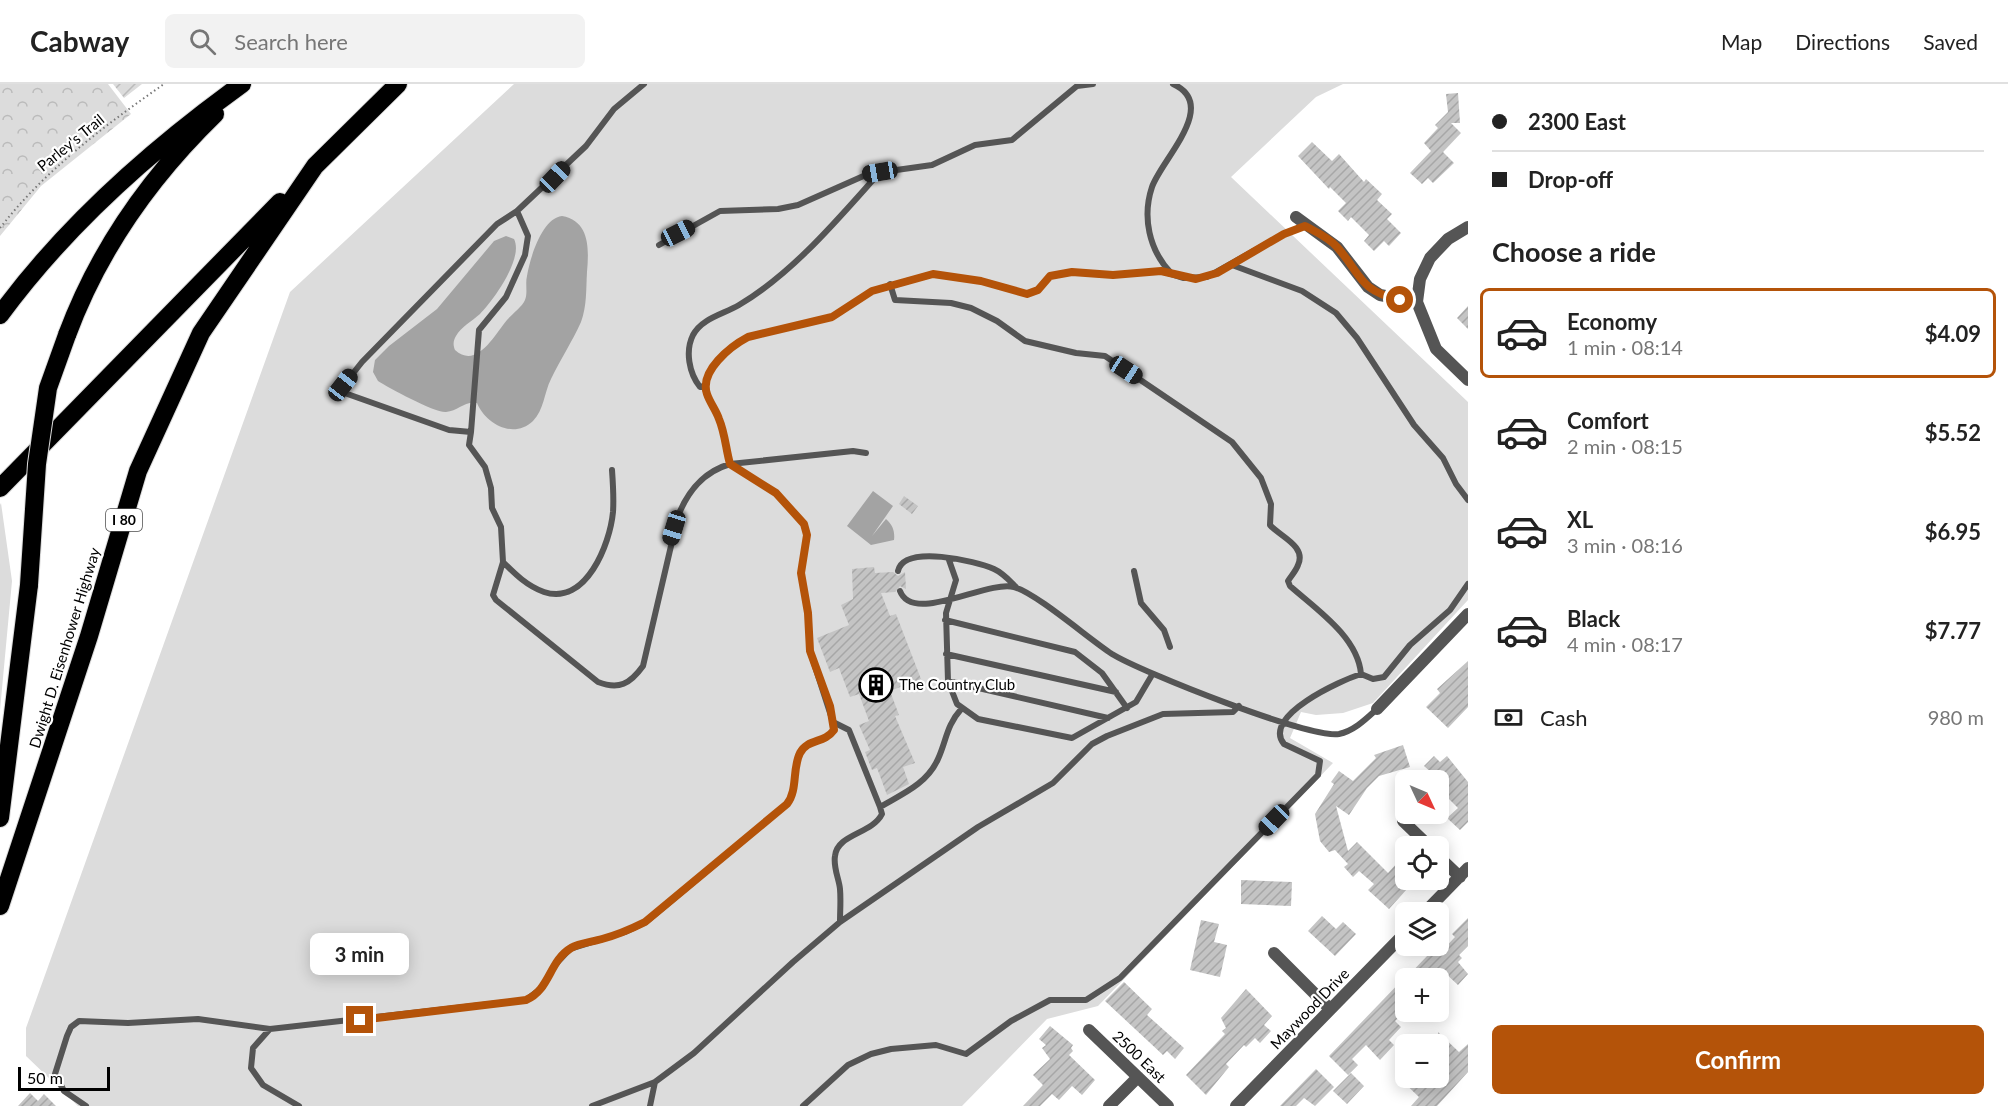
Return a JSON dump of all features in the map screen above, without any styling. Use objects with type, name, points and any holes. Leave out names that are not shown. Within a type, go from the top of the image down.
[{"type":"highway","points":[[0,315],[89,213],[178,130],[242,84]]},
{"type":"highway","name":"Dwight D. Eisenhower Highway","points":[[0,818],[29,585],[37,464],[47,399],[67,335],[82,293],[109,242],[145,190],[202,128],[247,84]]},
{"type":"highway","name":"Dwight D. Eisenhower Highway","points":[[0,906],[89,636],[138,471],[201,333],[315,166],[398,84]]},
{"type":"highway","points":[[0,488],[315,166]]},
{"type":"street","points":[[1301,222],[1337,247],[1368,287],[1380,295],[1417,302]]},
{"type":"street","points":[[1468,227],[1448,239],[1430,258],[1420,279],[1417,302],[1436,350],[1468,380]]},
{"type":"street","points":[[1377,709],[1468,614]]},
{"type":"street","points":[[1406,824],[1419,836]]},
{"type":"street","points":[[1435,902],[1464,872],[1449,863]]},
{"type":"street","name":"Maywood Drive","points":[[1236,1106],[1395,943]]},
{"type":"street","points":[[1274,953],[1330,1009]]},
{"type":"street","name":"2500 East","points":[[1089,1030],[1168,1106]]},
{"type":"street","points":[[1109,1106],[1138,1077]]},
{"type":"lane","points":[[471,432],[449,430],[339,391],[362,362],[497,224],[517,211],[586,146],[614,109],[644,84]]},
{"type":"lane","points":[[659,245],[720,211],[778,209],[798,205],[868,174],[932,165],[975,145],[1012,140],[1076,85],[1093,84]]},
{"type":"lane","points":[[1171,273],[1161,263],[1151,240],[1148,220],[1153,185],[1179,144],[1190,112],[1190,99],[1184,91],[1173,84]]},
{"type":"lane","points":[[705,386],[699,387],[690,366],[690,346],[695,332],[707,321],[740,305],[781,273],[880,172]]},
{"type":"lane","points":[[517,211],[528,236],[525,255],[506,297],[479,330],[470,445],[485,467],[491,488],[492,507],[501,527],[503,562],[493,595],[496,600],[598,682],[610,687],[624,685],[635,677],[648,652],[671,539],[684,501],[700,481],[719,468],[730,464],[853,451],[866,453]]},
{"type":"lane","points":[[705,386],[719,360],[737,343],[748,337],[832,317],[872,291],[890,284],[933,274],[946,274],[1027,294],[1038,290],[1050,276],[1059,273],[1113,275],[1150,271],[1196,279],[1232,265],[1301,222]]},
{"type":"lane","points":[[1232,265],[1302,291],[1336,313],[1358,338],[1414,425],[1443,458],[1456,484],[1468,500]]},
{"type":"lane","points":[[890,284],[895,300],[951,303],[971,308],[997,321],[1025,341],[1076,353],[1106,356],[1232,442],[1261,478],[1270,504],[1270,525],[1293,543],[1299,555],[1297,568],[1288,581],[1290,586],[1351,644],[1360,660],[1361,674]]},
{"type":"lane","points":[[86,1106],[64,1091],[55,1074],[71,1027],[79,1021],[140,1022],[198,1019],[270,1029],[526,1000],[542,988],[555,965],[570,949],[625,932],[645,922],[787,804],[792,794],[796,762],[800,752],[809,742],[830,736],[834,730],[810,651],[808,613],[801,573],[807,535],[804,524],[776,493],[730,464],[720,420],[705,386]]},
{"type":"lane","points":[[503,562],[532,586],[545,592],[569,592],[581,583],[590,573],[605,546],[613,513],[612,470]]},
{"type":"lane","points":[[898,571],[901,564],[909,558],[940,556],[949,560],[988,567],[1006,576],[1017,588],[1109,652],[1152,675],[1284,723],[1338,734],[1358,725],[1377,709]]},
{"type":"lane","points":[[949,560],[956,580],[945,620],[948,681],[953,698],[962,708],[978,719],[1072,738],[1136,702],[1152,675]]},
{"type":"lane","points":[[1134,571],[1141,603],[1164,630],[1170,647]]},
{"type":"lane","points":[[803,1106],[858,1059],[891,1049],[932,1045],[966,1054],[1011,1022],[1050,1000],[1086,1000],[1120,978],[1318,775],[1322,763],[1320,761],[1284,744],[1281,740],[1280,731],[1284,723],[1314,695],[1332,684],[1361,674],[1380,679],[1388,674],[1402,652],[1450,610],[1468,584]]},
{"type":"lane","points":[[900,591],[905,600],[913,604],[949,601],[993,586],[1017,588]]},
{"type":"lane","points":[[945,620],[1075,652],[1093,664],[1127,708]]},
{"type":"lane","points":[[946,654],[1116,692]]},
{"type":"lane","points":[[948,681],[1108,718]]},
{"type":"lane","points":[[592,1106],[655,1082],[693,1053],[840,922],[978,827],[1053,783],[1092,744],[1134,723],[1163,714],[1233,712],[1239,706]]},
{"type":"lane","points":[[880,807],[916,786],[928,775],[938,759],[949,724],[962,708]]},
{"type":"lane","points":[[833,722],[849,730],[882,814],[877,823],[840,844],[834,855],[840,889],[840,922]]},
{"type":"lane","points":[[270,1029],[253,1048],[251,1068],[263,1085],[299,1106]]},
{"type":"lane","points":[[650,1106],[655,1082]]},
{"type":"path","name":"Parley's Trail","points":[[0,228],[25,196],[55,167],[164,84]]},
{"type":"green space","points":[[0,84],[108,84],[131,114],[41,186],[0,236]]},
{"type":"green space","points":[[113,84],[142,84],[124,98]]},
{"type":"green space","points":[[514,84],[1343,84],[1316,97],[1231,177],[1468,402],[1468,600],[1373,703],[1343,713],[1316,715],[1301,712],[1290,738],[1333,763],[1098,1006],[1047,1019],[962,1106],[78,1106],[26,1056],[26,1028],[290,292]]},
{"type":"green space","points":[[1,503],[12,581],[0,710],[0,505]]},
{"type":"shaded area","points":[[562,216],[578,224],[586,237],[588,254],[585,304],[581,322],[551,379],[537,417],[533,421],[517,429],[500,427],[486,417],[477,403],[468,403],[446,412],[440,411],[412,400],[378,381],[373,372],[375,360],[389,346],[437,309],[494,241],[506,236],[514,239],[516,247],[515,257],[506,279],[486,308],[461,330],[454,341],[455,350],[463,355],[471,356],[485,348],[524,303],[526,279],[538,240],[555,218]]},
{"type":"shaded area","points":[[873,491],[893,506],[872,536],[886,519],[894,531],[894,540],[871,545],[847,526]]},
{"type":"building","points":[[1458,93],[1460,123],[1451,123],[1461,133],[1443,152],[1454,163],[1433,183],[1428,178],[1422,184],[1410,173],[1431,151],[1424,143],[1438,128],[1435,125],[1448,112],[1446,94]]},
{"type":"building","points":[[1312,142],[1332,161],[1339,154],[1364,182],[1366,179],[1382,194],[1377,200],[1392,214],[1387,219],[1401,233],[1389,246],[1384,241],[1374,251],[1364,241],[1369,235],[1351,217],[1348,221],[1338,211],[1346,203],[1330,187],[1329,189],[1298,156]]},
{"type":"building","points":[[1468,306],[1468,329],[1457,318]]},
{"type":"building","points":[[904,496],[918,506],[912,514],[899,504]]},
{"type":"building","name":"The Country Club","points":[[874,567],[875,573],[893,572],[898,576],[905,572],[906,589],[900,586],[895,592],[881,593],[890,616],[896,614],[921,679],[890,691],[899,715],[895,716],[915,763],[903,767],[909,784],[887,795],[877,768],[872,770],[865,752],[870,750],[859,725],[869,721],[859,694],[850,697],[839,668],[830,672],[817,638],[849,625],[841,605],[853,599],[852,569]]},
{"type":"building","points":[[1468,661],[1468,707],[1448,728],[1426,707],[1440,693],[1437,689]]},
{"type":"building","points":[[1403,745],[1410,767],[1379,776],[1367,788],[1349,815],[1336,806],[1348,851],[1357,842],[1388,873],[1395,865],[1395,890],[1406,890],[1389,909],[1368,890],[1374,884],[1359,871],[1353,877],[1344,867],[1348,864],[1335,850],[1329,852],[1320,841],[1315,814],[1334,784],[1331,782],[1339,771],[1353,781],[1376,758],[1374,755]]},
{"type":"building","points":[[1434,756],[1440,762],[1447,756],[1468,782],[1468,822],[1460,830],[1449,820],[1449,816],[1458,808],[1449,799],[1449,770],[1429,770],[1424,766]]},
{"type":"building","points":[[1241,880],[1292,882],[1291,906],[1241,904]]},
{"type":"building","points":[[1322,916],[1336,929],[1343,922],[1356,934],[1335,956],[1308,931]]},
{"type":"building","points":[[1468,918],[1468,946],[1459,955],[1462,958],[1458,962],[1468,974],[1458,985],[1449,977],[1449,968],[1416,968],[1427,956],[1449,956],[1449,943],[1455,937],[1452,934]]},
{"type":"building","points":[[1201,920],[1219,924],[1214,942],[1227,945],[1220,977],[1190,970]]},
{"type":"building","points":[[1124,982],[1152,1009],[1147,1015],[1184,1048],[1175,1059],[1167,1051],[1163,1055],[1105,1001]]},
{"type":"building","points":[[1395,987],[1395,1022],[1401,1027],[1389,1040],[1394,1045],[1380,1060],[1366,1045],[1352,1059],[1358,1065],[1348,1075],[1329,1056]]},
{"type":"building","points":[[1246,989],[1272,1016],[1264,1025],[1271,1031],[1260,1043],[1255,1038],[1246,1047],[1244,1045],[1226,1064],[1229,1067],[1206,1095],[1186,1075],[1225,1034],[1222,1031],[1226,1028],[1221,1018]]},
{"type":"building","points":[[1050,1026],[1073,1045],[1071,1048],[1073,1051],[1069,1055],[1095,1080],[1082,1095],[1072,1086],[1059,1100],[1052,1094],[1040,1106],[1023,1106],[1043,1085],[1033,1075],[1050,1059],[1042,1048],[1046,1045],[1039,1039]]},
{"type":"building","points":[[1449,1042],[1459,1052],[1468,1044],[1468,1072],[1437,1106],[1411,1106],[1419,1097],[1410,1088],[1449,1088]]},
{"type":"building","points":[[1316,1069],[1334,1087],[1315,1106],[1304,1098],[1296,1106],[1280,1106]]},
{"type":"building","points":[[1351,1073],[1364,1086],[1347,1104],[1333,1091]]},
{"type":"building","points":[[30,1093],[38,1101],[44,1094],[56,1106],[18,1106]]},
{"type":"place","name":"The Country Club","points":[[876,685]]},
{"type":"route","points":[[360,1020],[526,1000],[534,996],[542,988],[565,952],[574,946],[625,932],[661,912],[787,804],[792,794],[796,762],[800,752],[809,742],[823,740],[834,730],[830,706],[810,651],[808,613],[801,573],[807,535],[804,524],[786,501],[761,482],[730,464],[720,420],[706,393],[705,386],[712,370],[737,343],[748,337],[832,317],[872,291],[890,284],[933,274],[946,274],[981,281],[1027,294],[1038,290],[1045,280],[1059,273],[1084,272],[1113,275],[1161,271],[1183,278],[1207,277],[1284,234],[1305,226],[1322,234],[1337,247],[1352,270],[1368,287],[1380,295],[1400,300]]}]
